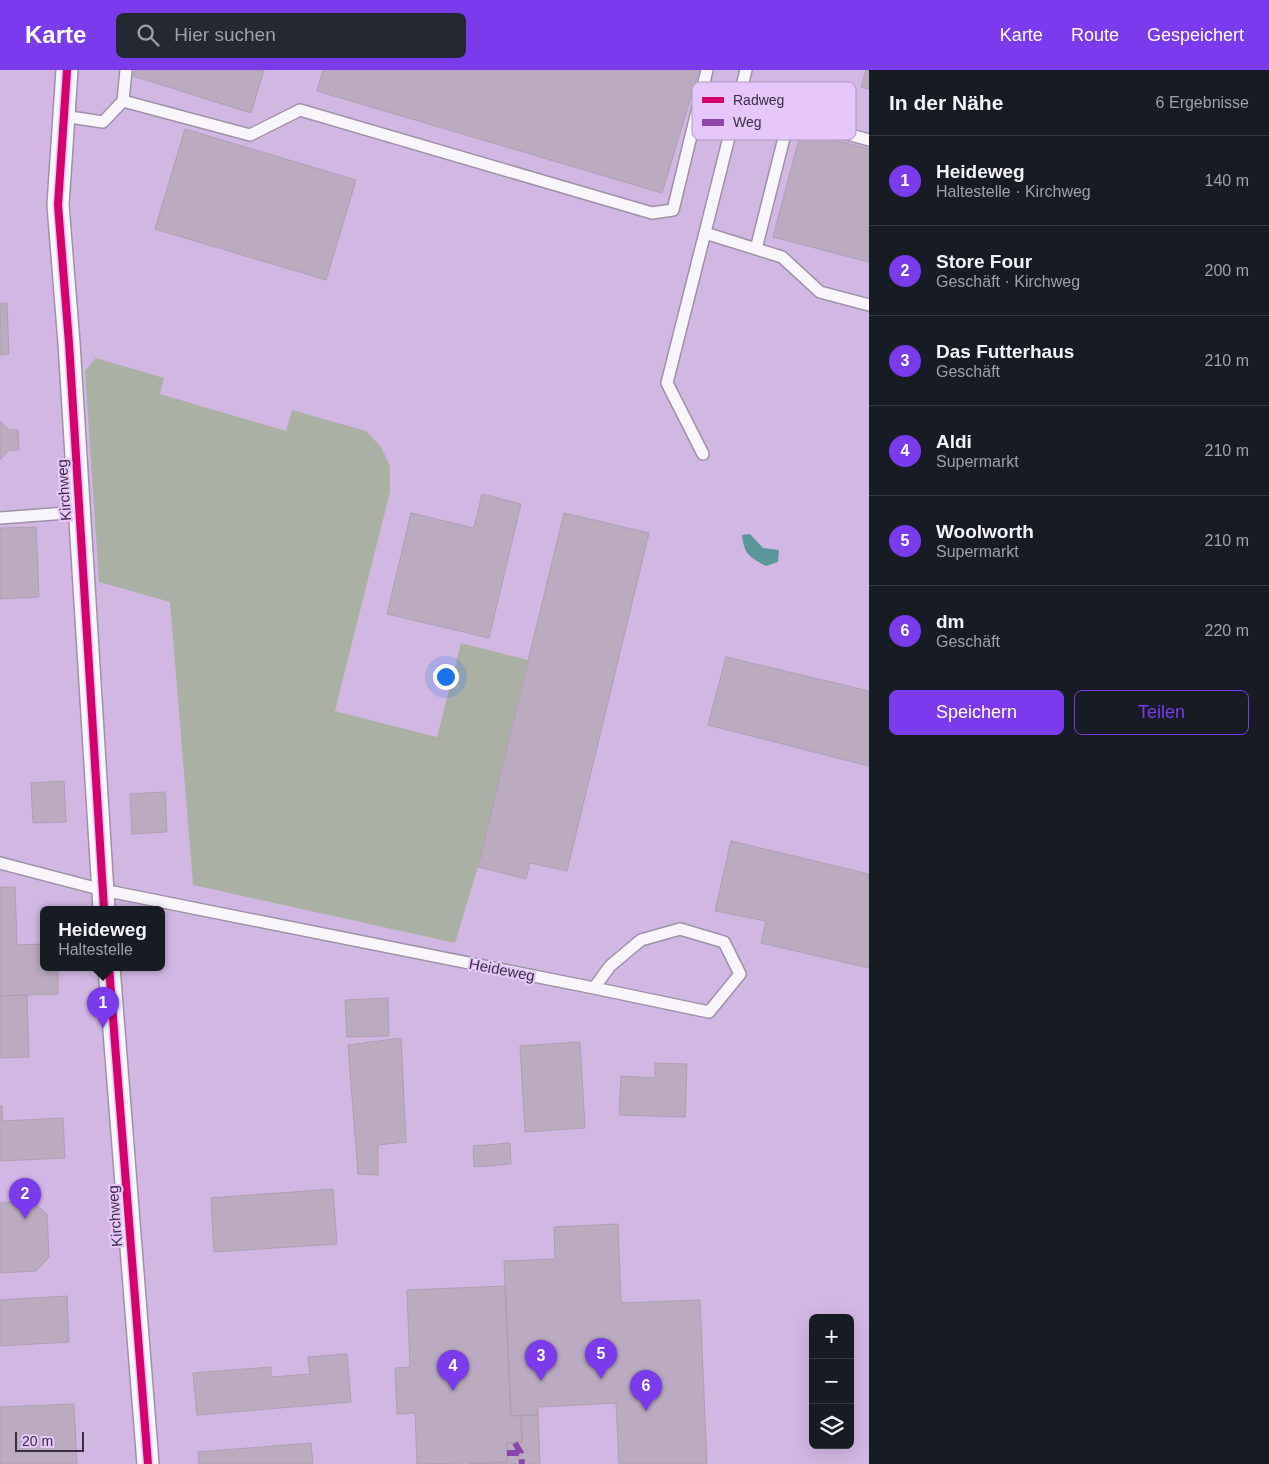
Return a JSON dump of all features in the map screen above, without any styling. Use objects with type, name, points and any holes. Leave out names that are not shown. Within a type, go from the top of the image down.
[{"type":"street","name":"Kirchweg","points":[[67,70],[58,206],[69,343],[104,900]]},
{"type":"street","name":"Kirchweg","points":[[109,971],[148,1464]]},
{"type":"lane","points":[[63,116],[103,122],[123,101],[126,70]]},
{"type":"lane","points":[[123,101],[250,134],[300,110],[652,213],[673,210],[692,132]]},
{"type":"lane","points":[[856,136],[869,140]]},
{"type":"lane","points":[[703,454],[667,383],[728,140]]},
{"type":"lane","points":[[756,249],[784,140]]},
{"type":"lane","points":[[705,233],[782,257],[820,292],[869,305]]},
{"type":"lane","points":[[0,518],[80,512]]},
{"type":"lane","name":"Heideweg","points":[[0,863],[104,900],[137,906]]},
{"type":"lane","name":"Heideweg","points":[[165,911],[594,988],[709,1012],[740,974],[724,942],[680,929],[641,940],[610,966],[594,988]]},
{"type":"shaded area","points":[[0,70],[869,70],[869,1464],[0,1464]],"holes":[[[164,378],[159,394],[286,431],[293,410],[390,492],[335,711],[437,737],[461,643],[528,660],[478,867],[455,943],[193,885],[170,602],[99,582]]]},
{"type":"shaded area","points":[[96,358],[164,378],[160,394],[286,431],[292,410],[366,431],[381,447],[390,466],[390,492],[335,711],[437,737],[461,643],[528,660],[478,867],[455,943],[193,885],[170,602],[99,582],[85,371]]},
{"type":"shaded area","points":[[750,534],[763,548],[779,550],[778,562],[766,566],[748,554],[744,547],[742,535]]},
{"type":"building","points":[[135,70],[264,70],[251,113],[133,76]]},
{"type":"building","points":[[323,70],[699,70],[695,82],[692,82],[692,93],[662,193],[317,91]]},
{"type":"building","points":[[866,70],[869,70],[869,89],[861,87]]},
{"type":"building","points":[[185,129],[356,180],[326,280],[155,229]]},
{"type":"building","points":[[799,140],[835,140],[869,149],[869,262],[773,237]]},
{"type":"building","points":[[0,303],[7,303],[9,354],[0,355]]},
{"type":"building","points":[[0,421],[9,430],[18,430],[19,450],[9,450],[0,460]]},
{"type":"building","points":[[482,494],[521,504],[489,638],[387,614],[411,513],[474,528]]},
{"type":"building","points":[[564,513],[649,533],[567,871],[530,863],[526,879],[478,867]]},
{"type":"building","points":[[36,527],[39,597],[0,599],[0,528]]},
{"type":"building","points":[[726,657],[869,691],[869,766],[708,725]]},
{"type":"building","points":[[64,781],[66,822],[33,823],[31,783]]},
{"type":"building","points":[[165,792],[167,832],[132,834],[130,794]]},
{"type":"building","points":[[731,841],[869,874],[869,968],[761,943],[766,921],[715,911]]},
{"type":"building","points":[[0,887],[15,887],[17,945],[40,944],[40,971],[58,971],[58,994],[0,996]]},
{"type":"building","points":[[27,995],[29,1057],[0,1058],[0,996]]},
{"type":"building","points":[[388,998],[389,1036],[347,1037],[345,1000]]},
{"type":"building","points":[[401,1038],[406,1142],[378,1145],[378,1175],[358,1174],[348,1045]]},
{"type":"building","points":[[580,1042],[585,1128],[525,1132],[520,1046]]},
{"type":"building","points":[[655,1063],[687,1064],[685,1117],[619,1115],[621,1076],[655,1078]]},
{"type":"building","points":[[0,1106],[2,1106],[3,1121],[63,1118],[65,1158],[0,1161]]},
{"type":"building","points":[[510,1143],[511,1164],[474,1167],[473,1146]]},
{"type":"building","points":[[333,1189],[337,1244],[214,1252],[211,1198]]},
{"type":"building","points":[[30,1200],[47,1214],[49,1257],[36,1271],[0,1273],[0,1203]]},
{"type":"building","points":[[618,1224],[621,1303],[700,1300],[707,1464],[619,1464],[616,1403],[538,1407],[538,1415],[511,1416],[504,1261],[555,1259],[554,1227]]},
{"type":"building","points":[[505,1286],[511,1416],[521,1415],[522,1442],[507,1443],[507,1462],[417,1464],[415,1413],[397,1414],[395,1368],[410,1367],[407,1290]]},
{"type":"building","points":[[67,1296],[69,1342],[0,1346],[0,1300]]},
{"type":"building","points":[[347,1354],[351,1402],[197,1415],[193,1373],[271,1367],[271,1377],[310,1374],[308,1357]]},
{"type":"building","points":[[74,1404],[77,1464],[0,1464],[0,1407]]},
{"type":"building","points":[[521,1415],[538,1415],[540,1464],[468,1464],[507,1462],[507,1443],[522,1442]]},
{"type":"building","points":[[311,1443],[313,1464],[199,1464],[198,1452]]},
{"type":"marked path","points":[[515,1443],[521,1453],[522,1464]]},
{"type":"marked path","points":[[507,1453],[521,1453]]},
{"type":"cycle path","points":[[67,70],[58,205],[69,343],[104,906]]},
{"type":"cycle path","points":[[109,971],[148,1464]]},
{"type":"place","name":"Heideweg","points":[[103,1028]]},
{"type":"place","name":"Store Four","points":[[25,1219]]},
{"type":"place","name":"Woolworth","points":[[601,1379]]},
{"type":"place","name":"Das Futterhaus","points":[[541,1381]]},
{"type":"place","name":"Aldi","points":[[453,1391]]},
{"type":"place","name":"dm","points":[[646,1411]]}]
